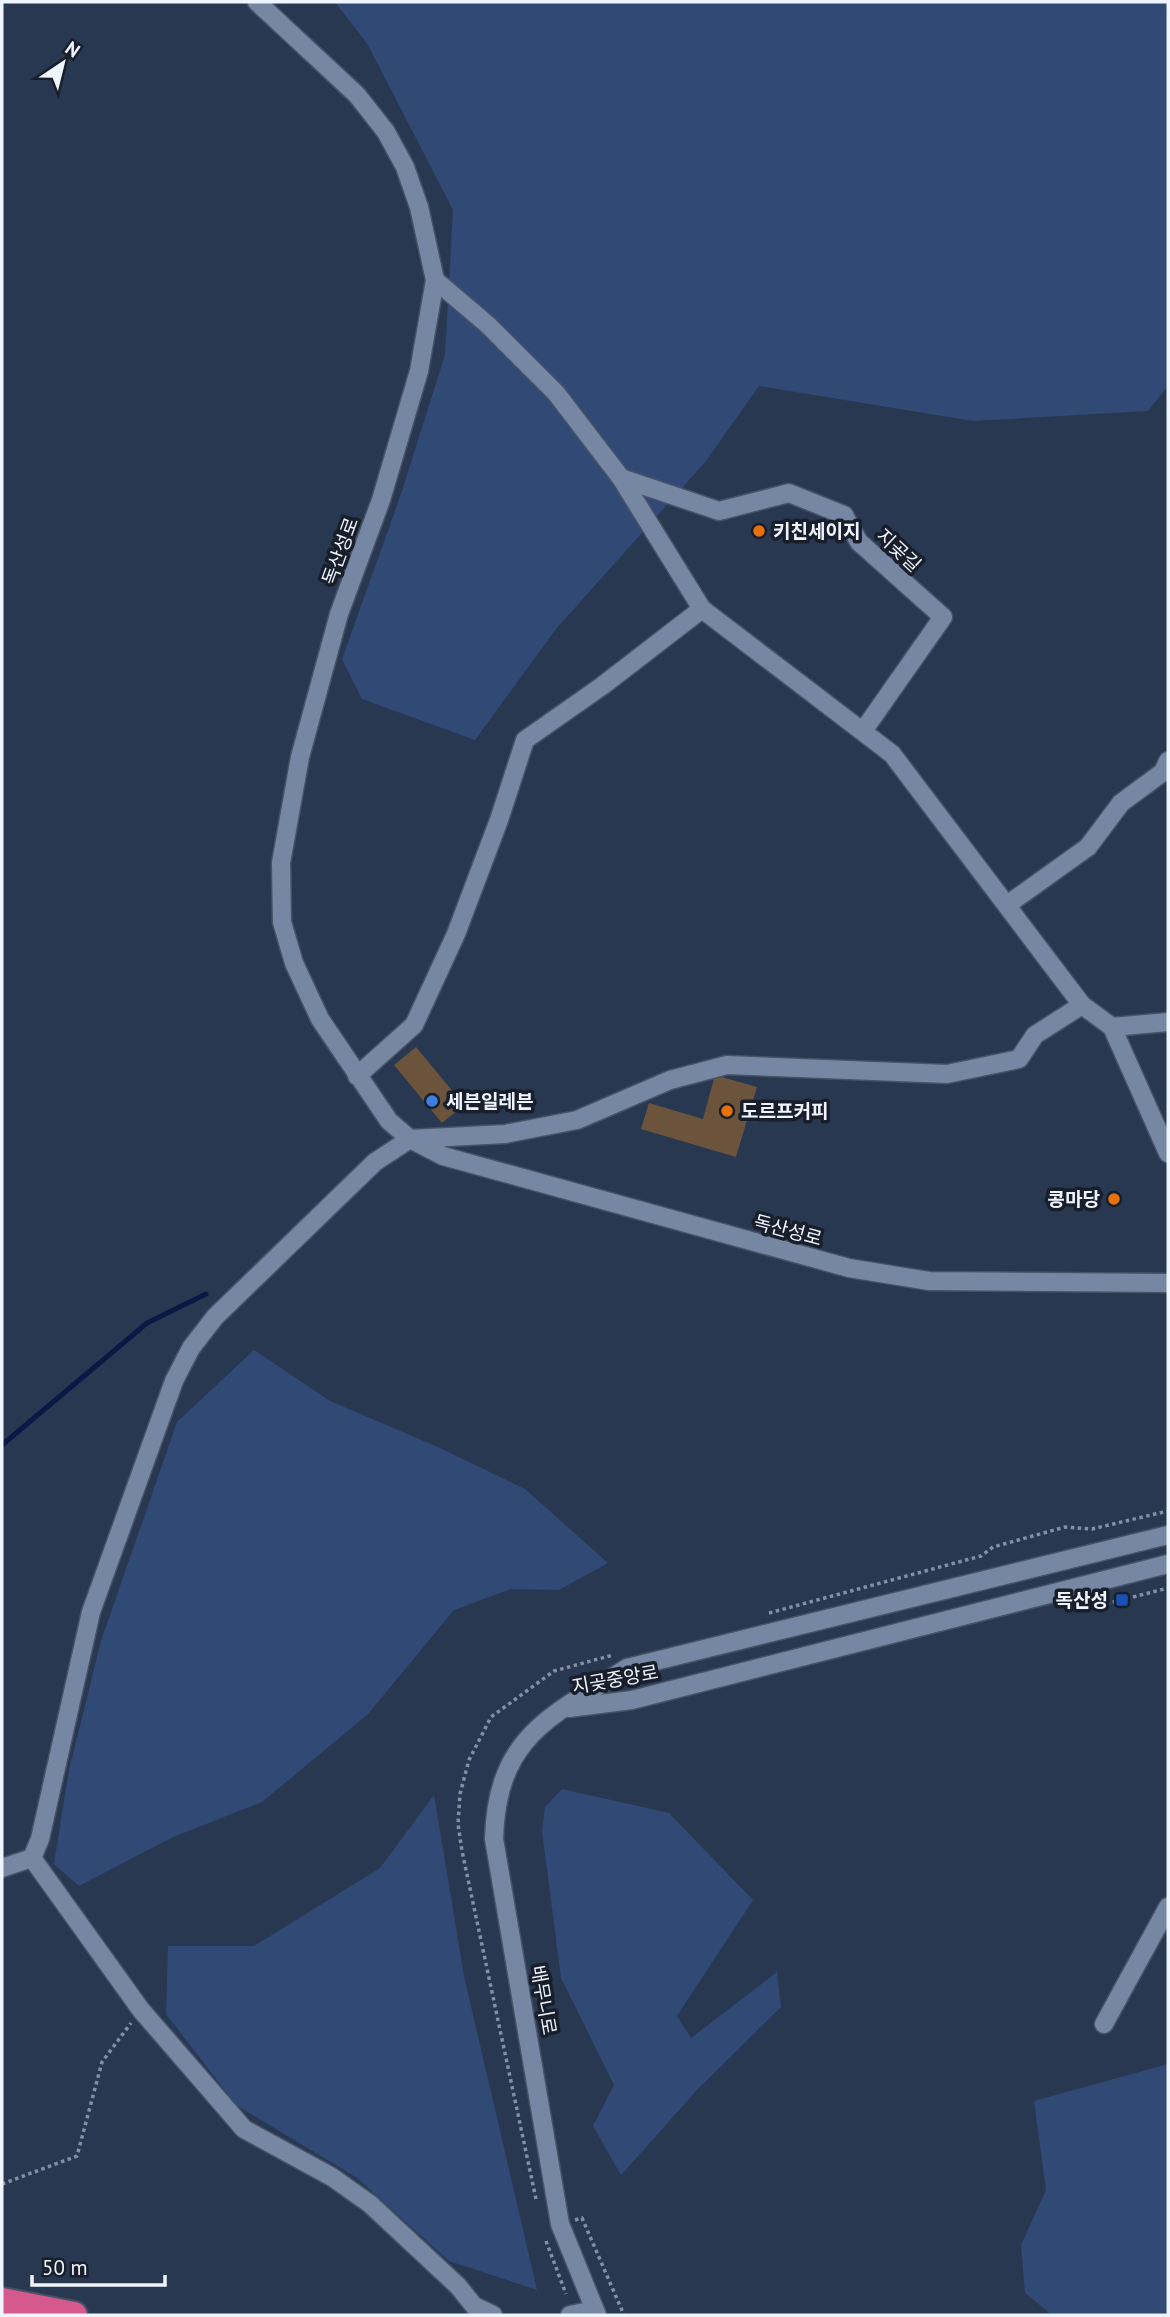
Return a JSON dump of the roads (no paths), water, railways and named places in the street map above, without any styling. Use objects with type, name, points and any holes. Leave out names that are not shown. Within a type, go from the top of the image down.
[{"type":"highway","points":[[2,2301],[74,2315]]},
{"type":"street","name":"독산성로","points":[[257,2],[357,95],[386,132],[405,167],[419,207],[435,280],[419,371],[381,500],[339,614],[300,757],[281,863],[282,922],[294,964],[320,1019],[357,1076],[390,1121],[410,1139],[455,1160],[849,1268],[929,1281],[1168,1283]]},
{"type":"street","points":[[435,280],[488,325],[556,393],[621,478],[702,609],[892,754],[1082,1005],[1112,1027],[1168,1153]]},
{"type":"street","name":"지곶길","points":[[621,478],[719,511],[789,493],[844,515],[859,542],[943,617],[863,731]]},
{"type":"street","points":[[357,1076],[414,1024],[456,934],[499,820],[525,740],[602,686],[702,609]]},
{"type":"street","points":[[1007,905],[1088,847],[1121,803],[1163,772],[1168,761]]},
{"type":"street","points":[[2,1868],[32,1858],[40,1839],[91,1612],[180,1370],[215,1317],[375,1162],[410,1139],[505,1134],[577,1120],[670,1080],[727,1065],[947,1074],[1019,1059],[1035,1035],[1082,1005]]},
{"type":"street","points":[[1112,1027],[1168,1022]]},
{"type":"street","name":"지곶중앙로","points":[[562,1709],[627,1668],[1168,1535]]},
{"type":"street","name":"지곶중앙로","points":[[562,1709],[632,1700],[1168,1563]]},
{"type":"street","name":"배무니로","points":[[562,1709],[527,1737],[507,1768],[495,1802],[494,1839],[561,2224],[595,2312]]},
{"type":"street","points":[[32,1858],[141,2010],[244,2129],[332,2177],[370,2204],[458,2286],[474,2306],[493,2315]]},
{"type":"street","points":[[1104,2024],[1168,1908]]},
{"type":"street","points":[[570,2315],[595,2312]]},
{"type":"waterway","points":[[2,1445],[147,1323],[206,1294]]},
{"type":"place","name":"키친세이지","points":[[759,531]]},
{"type":"place","name":"세븐일레븐","points":[[432,1101]]},
{"type":"place","name":"도르프커피","points":[[727,1111]]},
{"type":"place","name":"콩마당","points":[[1114,1199]]},
{"type":"place","name":"독산성","points":[[1122,1600]]}]
